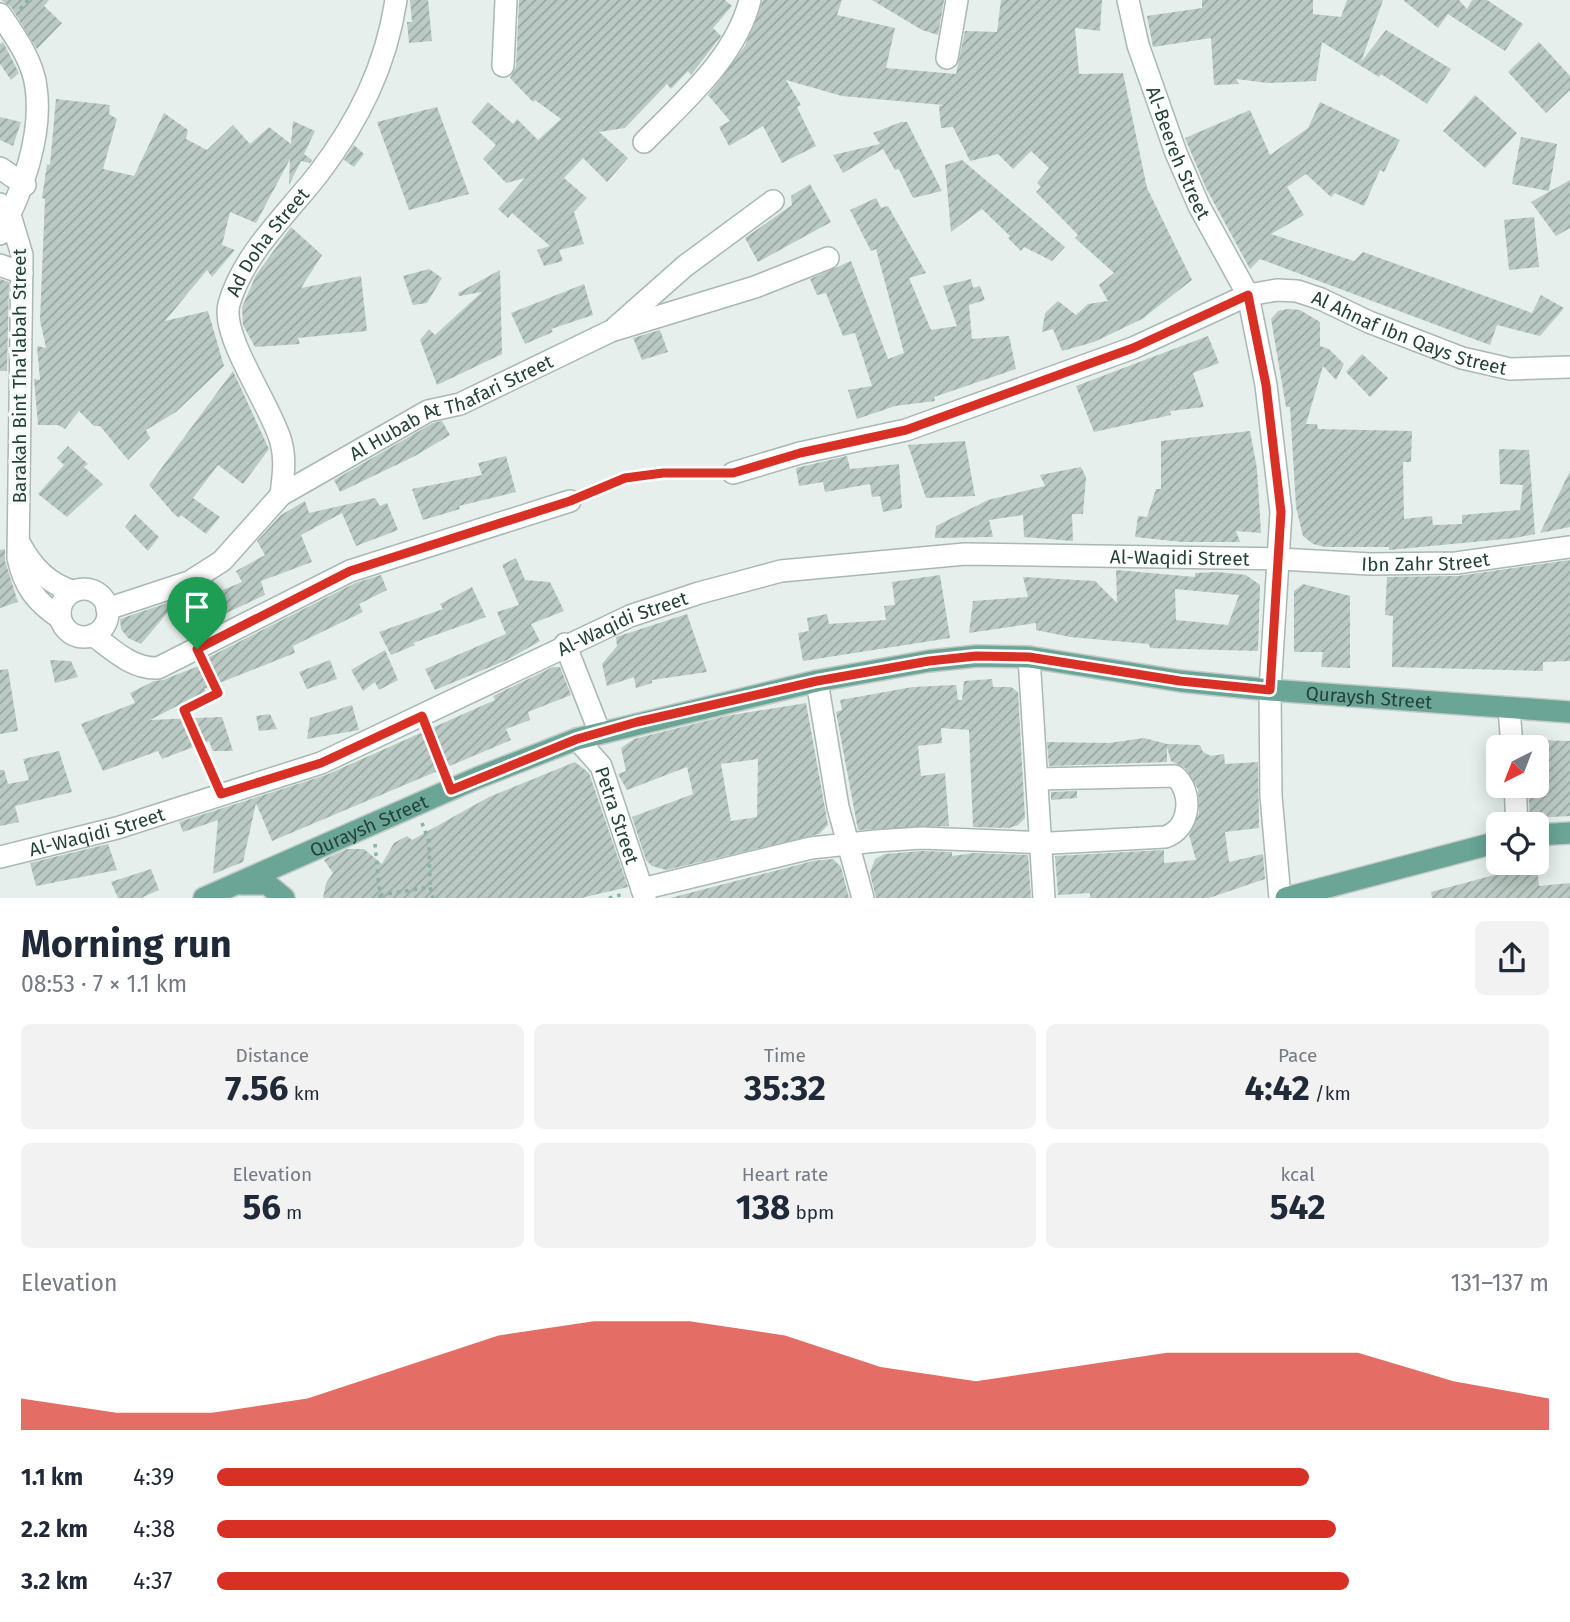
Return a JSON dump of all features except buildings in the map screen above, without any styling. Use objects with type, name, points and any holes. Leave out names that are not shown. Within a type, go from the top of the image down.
[{"type":"main road","name":"Quraysh Street","points":[[204,898],[415,805],[577,739],[817,681],[929,661],[976,656],[1029,657],[1180,681],[1570,712]]},
{"type":"main road","points":[[1549,834],[1570,833]]},
{"type":"main road","points":[[1286,898],[1486,845]]},
{"type":"main road","points":[[235,884],[267,884],[284,898]]},
{"type":"street","name":"Ad Doha Street","points":[[281,495],[284,464],[281,443],[236,344],[227,315],[228,306],[252,260],[342,140],[371,92],[391,38],[396,0]]},
{"type":"street","points":[[503,66],[506,0]]},
{"type":"street","points":[[644,142],[730,47],[744,25],[750,0]]},
{"type":"street","points":[[947,58],[957,0]]},
{"type":"street","name":"Al-Beereh Street","points":[[1129,0],[1138,45],[1176,153],[1199,206],[1248,295],[1275,450],[1281,512],[1270,690],[1271,796],[1280,898]]},
{"type":"street","points":[[0,14],[29,62],[37,88],[35,124],[25,185],[3,218]]},
{"type":"street","points":[[0,168],[25,185]]},
{"type":"street","points":[[611,331],[685,266],[773,201]]},
{"type":"street","name":"Barakah Bint Tha'labah Street","points":[[3,218],[20,242],[22,274],[18,558],[27,587],[36,600],[60,618]]},
{"type":"street","name":"Al Hubab At Thafari Street","points":[[107,609],[189,582],[222,561],[281,495],[428,411],[460,404],[611,331],[755,287],[828,258]]},
{"type":"street","points":[[0,265],[22,274]]},
{"type":"street","name":"Al Ahnaf Ibn Qays Street","points":[[1248,295],[1277,290],[1297,291],[1462,358],[1510,369],[1570,367]]},
{"type":"street","points":[[733,473],[800,453],[906,430],[1133,348],[1248,295]]},
{"type":"street","points":[[93,635],[124,658],[150,668],[158,668],[350,571],[570,501]]},
{"type":"street","points":[[18,539],[27,557],[43,575],[61,587],[73,591],[94,591],[103,598],[107,609],[105,624],[93,635],[76,636],[69,632],[60,618],[60,607],[73,591]]},
{"type":"street","name":"Ibn Zahr Street","points":[[1280,559],[1370,564],[1456,563],[1570,547]]},
{"type":"street","name":"Al-Waqidi Street","points":[[0,857],[117,828],[330,759],[565,644],[630,616],[699,593],[812,566],[965,554],[1280,559]]},
{"type":"street","points":[[565,644],[600,733]]},
{"type":"street","points":[[1029,657],[1044,898]]},
{"type":"street","points":[[817,681],[847,844],[863,898]]},
{"type":"street","points":[[1509,708],[1511,735]]},
{"type":"street","name":"Petra Street","points":[[577,739],[601,766],[644,893]]},
{"type":"street","points":[[644,893],[758,859],[847,844],[922,838],[1105,841],[1174,834],[1182,828],[1186,818],[1186,793],[1181,782],[1166,775],[1037,779]]},
{"type":"path","points":[[570,501],[625,478],[663,473],[733,473]]},
{"type":"path","points":[[197,649],[218,693],[184,710],[221,794]]},
{"type":"path","points":[[422,716],[451,790]]},
{"type":"path","points":[[415,805],[429,842],[430,887],[433,898]]},
{"type":"path","points":[[373,824],[380,896],[430,887]]},
{"type":"route","points":[[1248,295],[1266,385],[1281,512],[1270,690],[1180,681],[1029,657],[976,656],[929,661],[817,681],[637,722],[577,739],[451,790],[422,716],[363,746],[321,763],[221,794],[184,710],[218,693],[197,649],[350,571],[570,501],[625,478],[663,473],[733,473],[800,453],[906,430],[1133,348],[1209,310],[1248,295]]}]
